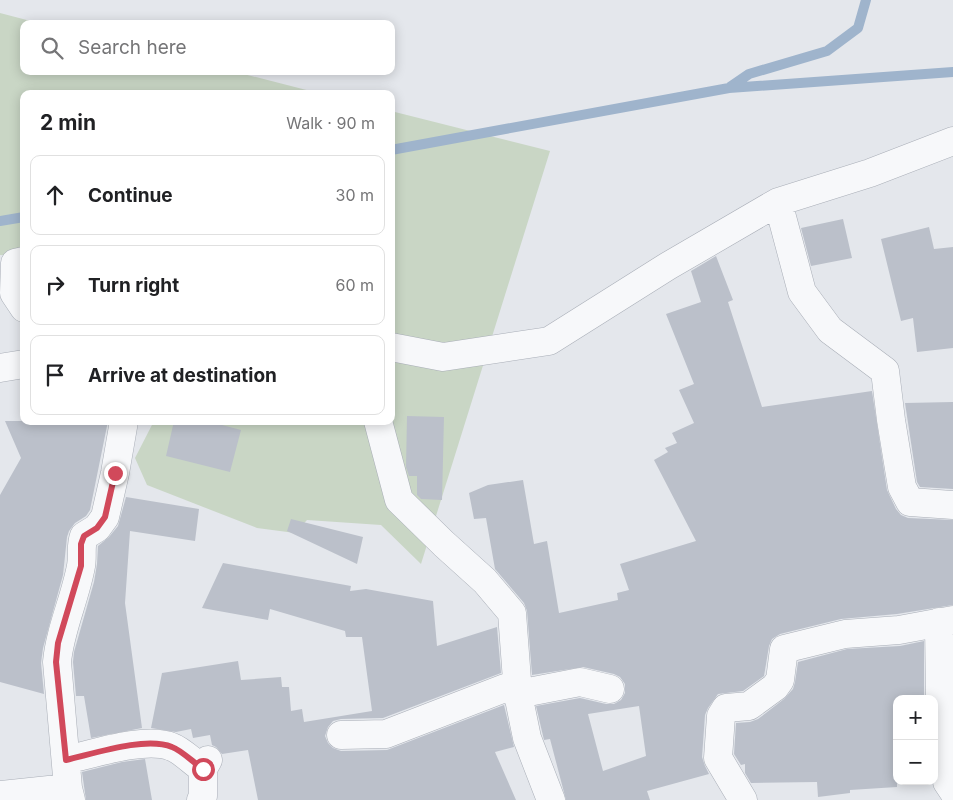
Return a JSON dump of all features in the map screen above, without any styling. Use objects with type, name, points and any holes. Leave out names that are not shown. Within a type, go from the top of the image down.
[{"type":"street","points":[[395,348],[443,357],[548,341],[668,266],[778,202],[870,173],[953,141]]},
{"type":"street","points":[[778,202],[802,292],[830,330],[885,371],[902,487],[910,502],[953,505]]},
{"type":"street","points":[[20,262],[14,263],[14,293],[20,302]]},
{"type":"street","points":[[0,368],[20,365]]},
{"type":"street","points":[[0,795],[70,794],[56,662],[58,643],[81,566],[81,544],[84,536],[97,528],[105,517],[123,425]]},
{"type":"street","points":[[379,425],[399,500],[485,581],[512,612],[518,694],[527,738],[551,800]]},
{"type":"street","points":[[744,800],[718,758],[721,716],[726,708],[749,706],[775,687],[780,680],[784,649],[845,634],[899,630],[946,621],[940,707],[947,782],[953,791]]},
{"type":"street","points":[[341,735],[386,734],[504,688],[518,694],[580,682],[610,689]]},
{"type":"street","points":[[66,760],[126,746],[150,743],[172,747],[206,765],[201,800]]},
{"type":"green space","points":[[0,13],[27,20],[20,20],[20,75],[248,75],[306,90],[20,90],[20,256],[0,255]]},
{"type":"green space","points":[[395,112],[550,151],[421,564],[381,525],[307,520],[295,533],[257,528],[147,485],[135,458],[152,425],[395,425]]},
{"type":"building","points":[[843,219],[852,258],[811,266],[801,228]]},
{"type":"building","points":[[929,227],[934,249],[953,247],[953,348],[917,352],[913,318],[901,321],[881,239]]},
{"type":"building","points":[[716,256],[733,300],[728,302],[762,407],[872,391],[887,490],[896,509],[901,515],[908,518],[953,520],[953,605],[897,614],[841,619],[780,634],[772,639],[769,646],[764,676],[743,691],[718,694],[708,708],[705,715],[702,757],[709,774],[647,791],[650,800],[566,800],[550,739],[544,740],[536,706],[580,698],[614,704],[621,700],[625,693],[625,684],[620,677],[614,674],[583,667],[532,675],[527,611],[524,603],[495,569],[486,518],[474,519],[469,493],[488,485],[523,480],[534,544],[547,541],[559,613],[618,600],[617,593],[629,590],[620,564],[696,541],[654,460],[668,452],[665,448],[677,443],[672,433],[694,423],[679,390],[694,384],[666,314],[701,302],[691,271]],"holes":[[[639,706],[646,756],[603,771],[588,714]]]},
{"type":"building","points":[[953,402],[953,489],[920,487],[917,482],[905,403]]},
{"type":"building","points":[[407,416],[444,417],[442,500],[421,499],[417,495],[417,476],[409,476],[406,467]]},
{"type":"building","points":[[5,421],[20,421],[20,425],[107,425],[90,510],[86,516],[75,523],[67,537],[63,575],[43,648],[41,663],[44,694],[0,682],[0,495],[21,458]]},
{"type":"building","points":[[173,425],[222,425],[241,430],[230,472],[166,456]]},
{"type":"building","points":[[126,497],[199,509],[195,541],[130,531],[125,603],[142,728],[91,738],[84,696],[76,696],[74,652],[94,582],[98,546],[118,526]]},
{"type":"building","points":[[291,519],[363,537],[357,564],[287,531]]},
{"type":"building","points":[[223,563],[351,586],[350,591],[366,589],[433,601],[437,646],[497,627],[501,673],[383,718],[341,719],[333,721],[328,727],[325,736],[333,748],[341,751],[387,750],[504,705],[514,747],[495,752],[516,800],[258,800],[248,750],[222,754],[212,745],[210,735],[193,738],[191,729],[176,732],[151,728],[162,673],[238,661],[241,680],[281,677],[282,687],[289,687],[291,711],[302,709],[304,722],[372,711],[362,637],[346,637],[345,631],[270,609],[268,620],[202,608]]},
{"type":"building","points":[[924,641],[924,695],[893,695],[893,785],[897,785],[897,787],[850,790],[850,793],[818,797],[817,782],[751,783],[745,773],[745,764],[741,765],[734,754],[736,723],[750,722],[758,719],[784,699],[793,689],[798,662],[847,649],[900,646]]},
{"type":"building","points":[[145,759],[152,800],[86,800],[82,772],[122,762]]},
{"type":"waterway","points":[[730,87],[749,74],[827,51],[858,28],[866,0]]},
{"type":"waterway","points":[[395,149],[729,88],[953,72]]},
{"type":"waterway","points":[[0,221],[20,218]]},
{"type":"route","points":[[115,473],[105,517],[97,528],[84,536],[81,544],[81,566],[58,643],[56,662],[66,760],[126,746],[150,743],[172,747],[203,769]]}]
